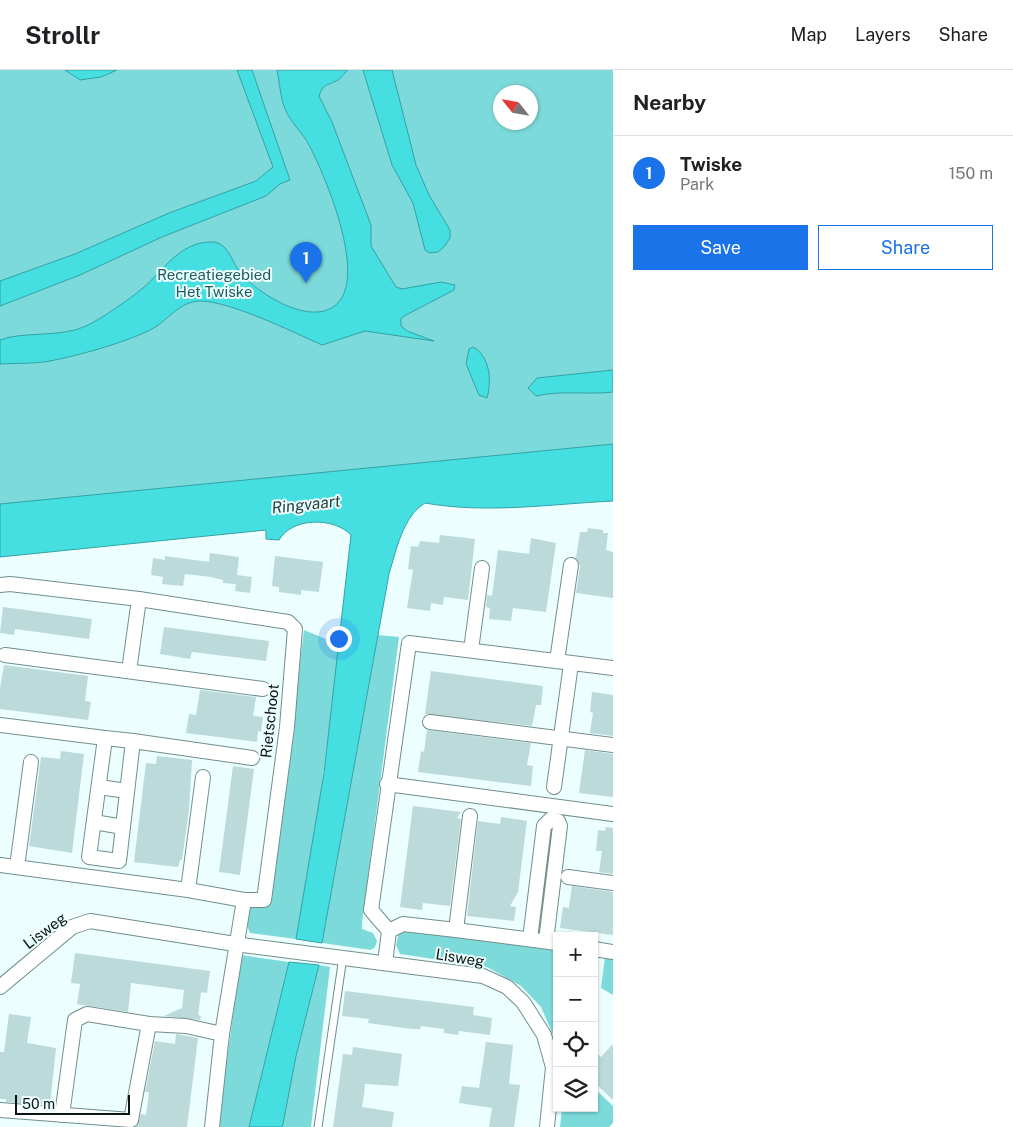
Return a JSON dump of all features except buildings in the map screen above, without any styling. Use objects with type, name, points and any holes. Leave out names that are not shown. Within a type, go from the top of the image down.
[{"type":"street","points":[[554,787],[561,738],[571,565]]},
{"type":"street","points":[[471,650],[482,568]]},
{"type":"street","name":"Rietschoot","points":[[0,585],[10,584],[139,599],[288,622],[295,630],[286,727],[264,900],[244,900],[188,890],[0,865]]},
{"type":"street","points":[[129,672],[139,599]]},
{"type":"street","points":[[385,963],[389,931],[371,910],[387,784],[409,643],[613,668]]},
{"type":"street","name":"Rietschoot","points":[[5,655],[262,689]]},
{"type":"street","points":[[430,722],[613,745]]},
{"type":"street","points":[[0,725],[134,741],[252,758]]},
{"type":"street","points":[[105,738],[89,856],[119,861],[134,741]]},
{"type":"street","points":[[17,867],[31,762]]},
{"type":"street","points":[[188,890],[202,777]]},
{"type":"street","points":[[387,784],[613,814]]},
{"type":"street","points":[[99,787],[127,791]]},
{"type":"street","points":[[456,930],[470,816]]},
{"type":"street","points":[[389,931],[403,924],[530,940],[552,942],[560,826],[558,821],[551,819],[544,826],[530,940]]},
{"type":"street","points":[[94,822],[123,827]]},
{"type":"street","points":[[568,876],[613,882]]},
{"type":"street","points":[[212,1127],[222,1034],[235,944],[244,900]]},
{"type":"street","name":"Lisweg","points":[[0,987],[72,927],[90,921],[235,944],[483,976],[507,987],[523,1002],[544,1035],[553,1067],[547,1127]]},
{"type":"street","points":[[598,950],[613,952]]},
{"type":"street","points":[[62,1114],[75,1020],[87,1014],[150,1024],[186,1026],[222,1034]]},
{"type":"street","points":[[0,1110],[131,1120],[150,1024]]},
{"type":"lane","points":[[318,1127],[337,957]]},
{"type":"green space","name":"Recreatiegebied Het Twiske","points":[[0,70],[613,70],[613,456],[0,522]]},
{"type":"green space","points":[[304,630],[340,645],[316,830],[296,939],[250,933],[246,919],[252,907],[270,902]]},
{"type":"green space","points":[[378,635],[399,637],[362,923],[362,929],[373,933],[377,941],[375,947],[371,950],[322,943]]},
{"type":"green space","points":[[400,928],[553,949],[553,1035],[541,1007],[521,986],[487,967],[400,954],[396,945]]},
{"type":"green space","points":[[241,955],[289,962],[249,1127],[218,1127]]},
{"type":"green space","points":[[605,957],[613,958],[613,995],[601,988]]},
{"type":"green space","points":[[319,965],[330,967],[311,1127],[282,1127],[296,1056]]},
{"type":"green space","points":[[598,1092],[613,1106],[613,1123],[609,1127],[560,1127],[562,1112],[598,1112]]},
{"type":"water","points":[[65,70],[117,70],[101,77],[80,80]]},
{"type":"water","points":[[237,70],[252,70],[290,180],[280,184],[266,196],[162,237],[80,275],[0,306],[0,281],[75,254],[169,213],[256,181],[273,167]]},
{"type":"water","points":[[277,70],[348,70],[338,80],[323,87],[319,96],[332,122],[371,225],[371,246],[396,287],[402,289],[441,282],[455,285],[454,290],[401,319],[401,326],[407,331],[434,341],[365,331],[322,345],[244,311],[213,302],[200,301],[185,305],[155,327],[138,336],[113,344],[50,361],[0,364],[0,340],[9,337],[65,332],[86,326],[131,298],[180,253],[189,247],[209,242],[216,242],[222,245],[244,277],[268,296],[288,306],[308,312],[318,312],[337,304],[346,288],[347,264],[344,238],[336,209],[317,161],[284,106]]},
{"type":"water","points":[[363,70],[392,70],[416,165],[429,195],[450,230],[450,238],[438,252],[430,253],[425,250],[413,203],[392,165]]},
{"type":"water","points":[[473,347],[483,356],[488,370],[489,391],[487,398],[479,395],[466,364],[469,349]]},
{"type":"water","points":[[613,370],[613,392],[555,393],[536,396],[528,388],[537,378]]},
{"type":"water","name":"Ringvaart","points":[[613,444],[613,501],[495,508],[472,508],[425,503],[411,516],[401,535],[389,574],[322,943],[296,939],[324,773],[351,535],[344,529],[334,525],[314,522],[293,527],[285,532],[279,540],[266,539],[266,530],[0,557],[0,504]]},
{"type":"water","points":[[289,962],[319,965],[296,1056],[283,1124],[282,1127],[249,1127]]},
{"type":"place","name":"Twiske","points":[[306,283]]}]
